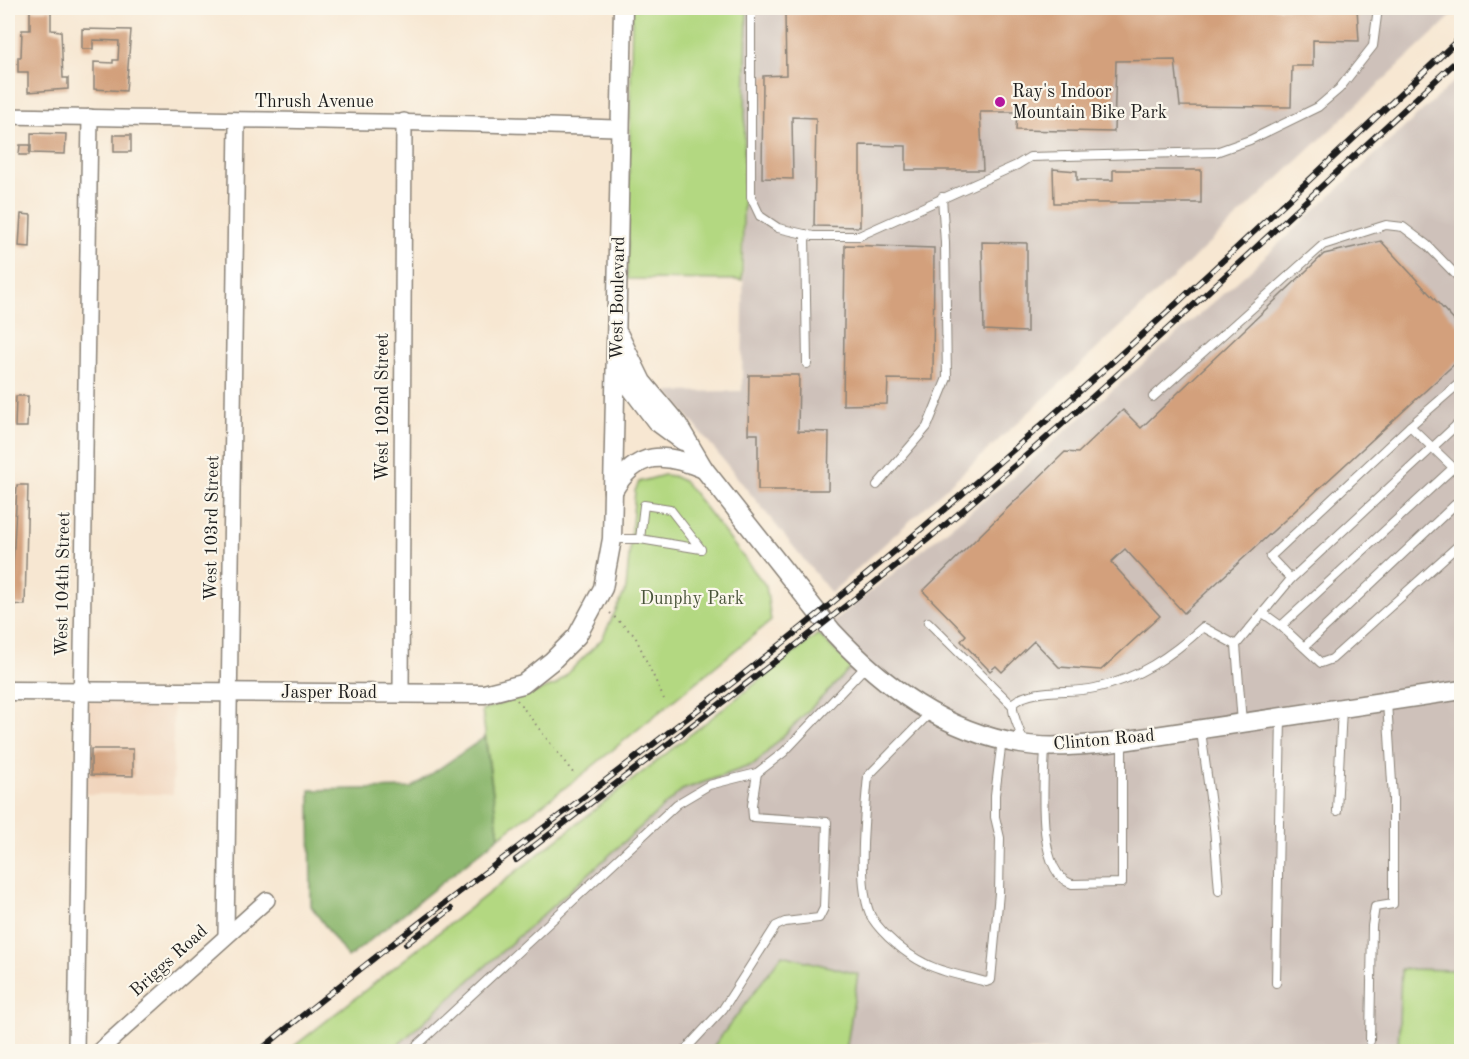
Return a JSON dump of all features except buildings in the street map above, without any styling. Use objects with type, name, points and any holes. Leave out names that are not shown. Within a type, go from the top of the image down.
[{"type":"street","name":"West Boulevard","points":[[603,588],[612,539],[623,8]]},
{"type":"street","name":"Thrush Avenue","points":[[8,116],[237,122],[404,121],[620,128]]},
{"type":"street","name":"West 104th Street","points":[[76,1052],[90,117]]},
{"type":"street","name":"West 102nd Street","points":[[401,693],[404,121]]},
{"type":"street","name":"West 103rd Street","points":[[226,936],[237,122]]},
{"type":"street","name":"Clinton Road","points":[[617,332],[636,386],[656,422],[690,447],[704,469],[817,613],[853,654],[906,698],[930,713],[972,733],[1023,745],[1045,746],[1122,741],[1461,690]]},
{"type":"street","name":"Clinton Road","points":[[616,368],[636,386]]},
{"type":"street","points":[[612,493],[622,476],[633,466],[656,457],[669,456],[704,469]]},
{"type":"street","name":"Jasper Road","points":[[8,691],[484,694],[523,684],[552,661],[577,636],[603,588]]},
{"type":"street","name":"Briggs Road","points":[[98,1052],[267,900]]},
{"type":"lane","points":[[751,8],[751,197],[760,216],[770,224],[805,234],[860,236],[1030,157],[1216,152],[1250,141],[1318,107],[1339,89],[1373,46],[1378,8]]},
{"type":"lane","points":[[877,485],[927,427],[947,378],[942,197]]},
{"type":"lane","points":[[1154,397],[1323,245],[1386,225],[1403,227],[1427,245],[1461,281]]},
{"type":"lane","points":[[805,234],[807,363]]},
{"type":"lane","points":[[1291,579],[1270,557],[1461,381]]},
{"type":"lane","points":[[1242,723],[1236,645],[1291,579],[1461,420]]},
{"type":"lane","points":[[1410,426],[1461,476]]},
{"type":"lane","points":[[1281,626],[1453,468]]},
{"type":"lane","points":[[1304,647],[1461,498]]},
{"type":"lane","points":[[612,539],[639,539],[701,549],[670,508],[644,505],[639,539]]},
{"type":"lane","points":[[1263,613],[1281,626],[1321,663],[1332,659],[1461,542]]},
{"type":"lane","points":[[928,622],[1013,706],[1023,745]]},
{"type":"lane","points":[[1013,706],[1026,696],[1096,688],[1143,671],[1164,660],[1203,627],[1236,645]]},
{"type":"lane","points":[[410,1052],[677,804],[709,785],[757,773],[784,752],[867,665]]},
{"type":"lane","points":[[1370,1041],[1372,926],[1376,907],[1393,904],[1393,799],[1387,702]]},
{"type":"lane","points":[[1337,812],[1342,708]]},
{"type":"lane","points":[[930,713],[868,776],[863,850],[867,905],[873,918],[895,943],[924,964],[986,982],[991,980],[999,893],[1000,838],[995,817],[995,795],[1002,740]]},
{"type":"lane","points":[[1276,983],[1281,717]]},
{"type":"lane","points":[[1201,729],[1214,827],[1219,891]]},
{"type":"lane","points":[[1045,746],[1046,829],[1051,864],[1065,882],[1122,883],[1122,741]]},
{"type":"lane","points":[[683,1052],[723,1009],[776,926],[785,922],[819,918],[824,908],[828,822],[753,817],[757,773]]},
{"type":"path","points":[[610,613],[634,636],[664,699]]},
{"type":"path","points":[[517,700],[574,774]]},
{"type":"shaded area","points":[[8,8],[10,8],[9,108],[8,108]]},
{"type":"shaded area","points":[[747,8],[1460,8],[1049,394],[831,593],[668,392],[742,391]]},
{"type":"shaded area","points":[[1461,75],[1461,970],[1401,970],[1398,1051],[846,1051],[858,974],[782,955],[710,1051],[391,1052],[682,790],[756,764],[851,667],[818,634],[1008,481],[1246,274]]},
{"type":"shaded area","points":[[9,580],[12,684],[8,684]]},
{"type":"shaded area","points":[[85,698],[173,698],[173,794],[85,794]]},
{"type":"green space","points":[[632,8],[747,8],[742,280],[627,279]]},
{"type":"green space","name":"Dunphy Park","points":[[664,475],[673,476],[685,482],[766,586],[771,621],[583,774],[499,837],[482,710],[556,685],[602,639],[626,589],[635,491],[639,482]]},
{"type":"green space","points":[[818,634],[852,667],[755,764],[682,790],[391,1051],[288,1051]]},
{"type":"green space","points":[[485,737],[499,837],[348,958],[311,906],[310,790],[411,788]]},
{"type":"green space","points":[[782,955],[858,974],[846,1051],[710,1051]]},
{"type":"green space","points":[[1401,969],[1461,970],[1461,1051],[1398,1051]]},
{"type":"railway","points":[[258,1052],[403,935],[772,652],[924,527],[1158,320],[1462,36]]},
{"type":"railway","points":[[516,860],[797,644],[963,510],[1153,343],[1462,56]]},
{"type":"railway","points":[[406,944],[451,909]]},
{"type":"place","name":"Ray's Indoor Mountain Bike Park","points":[[1000,102]]}]
